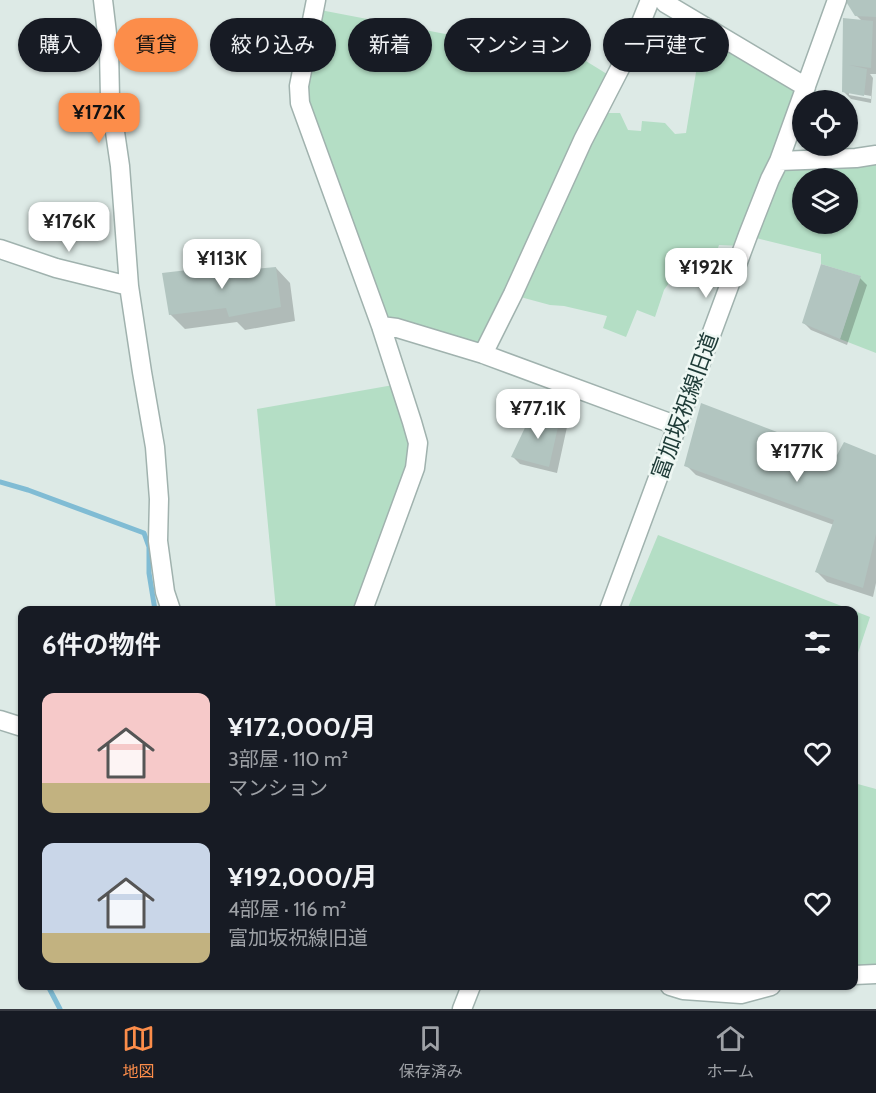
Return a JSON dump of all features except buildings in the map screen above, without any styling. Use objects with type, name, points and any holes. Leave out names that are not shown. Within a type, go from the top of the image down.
[{"type":"street","points":[[103,0],[109,50],[110,98],[120,166],[129,286],[155,447],[159,499],[158,541],[165,592],[170,606]]},
{"type":"street","points":[[316,0],[299,86],[300,103],[381,327],[418,443],[415,468],[364,606]]},
{"type":"street","name":"富加坂祝線旧道","points":[[610,606],[748,235],[779,161],[837,0]]},
{"type":"street","points":[[483,354],[583,140],[632,45],[663,4],[806,87]]},
{"type":"street","points":[[779,161],[876,155]]},
{"type":"street","points":[[0,249],[56,268],[129,286]]},
{"type":"street","points":[[381,327],[397,328],[483,354],[678,426]]},
{"type":"street","points":[[0,722],[18,726]]},
{"type":"street","points":[[858,975],[876,974]]},
{"type":"street","points":[[462,1009],[469,990]]},
{"type":"street","points":[[683,990],[741,994],[756,990]]},
{"type":"green space","points":[[315,9],[362,18],[348,18],[348,72],[432,72],[432,31],[444,34],[444,72],[591,72],[591,64],[615,79],[604,113],[620,113],[628,130],[641,131],[642,121],[665,123],[675,134],[686,133],[696,72],[729,72],[729,40],[806,87],[805,90],[792,90],[792,125],[779,160],[876,155],[876,353],[840,339],[860,276],[821,264],[821,254],[748,236],[744,246],[719,245],[706,283],[671,280],[664,290],[655,317],[637,310],[626,337],[603,328],[607,316],[513,295],[483,354],[381,326],[299,86],[302,72],[336,72],[336,18],[313,18]]},
{"type":"green space","points":[[399,384],[418,443],[364,606],[276,606],[257,409]]},
{"type":"green space","points":[[658,535],[842,606],[629,606]]},
{"type":"green space","points":[[858,612],[870,617],[858,653]]},
{"type":"green space","points":[[858,784],[876,789],[876,974],[858,975]]},
{"type":"waterway","points":[[0,482],[28,490],[144,533],[149,547],[149,573],[154,606]]},
{"type":"waterway","points":[[50,990],[60,1009]]}]
